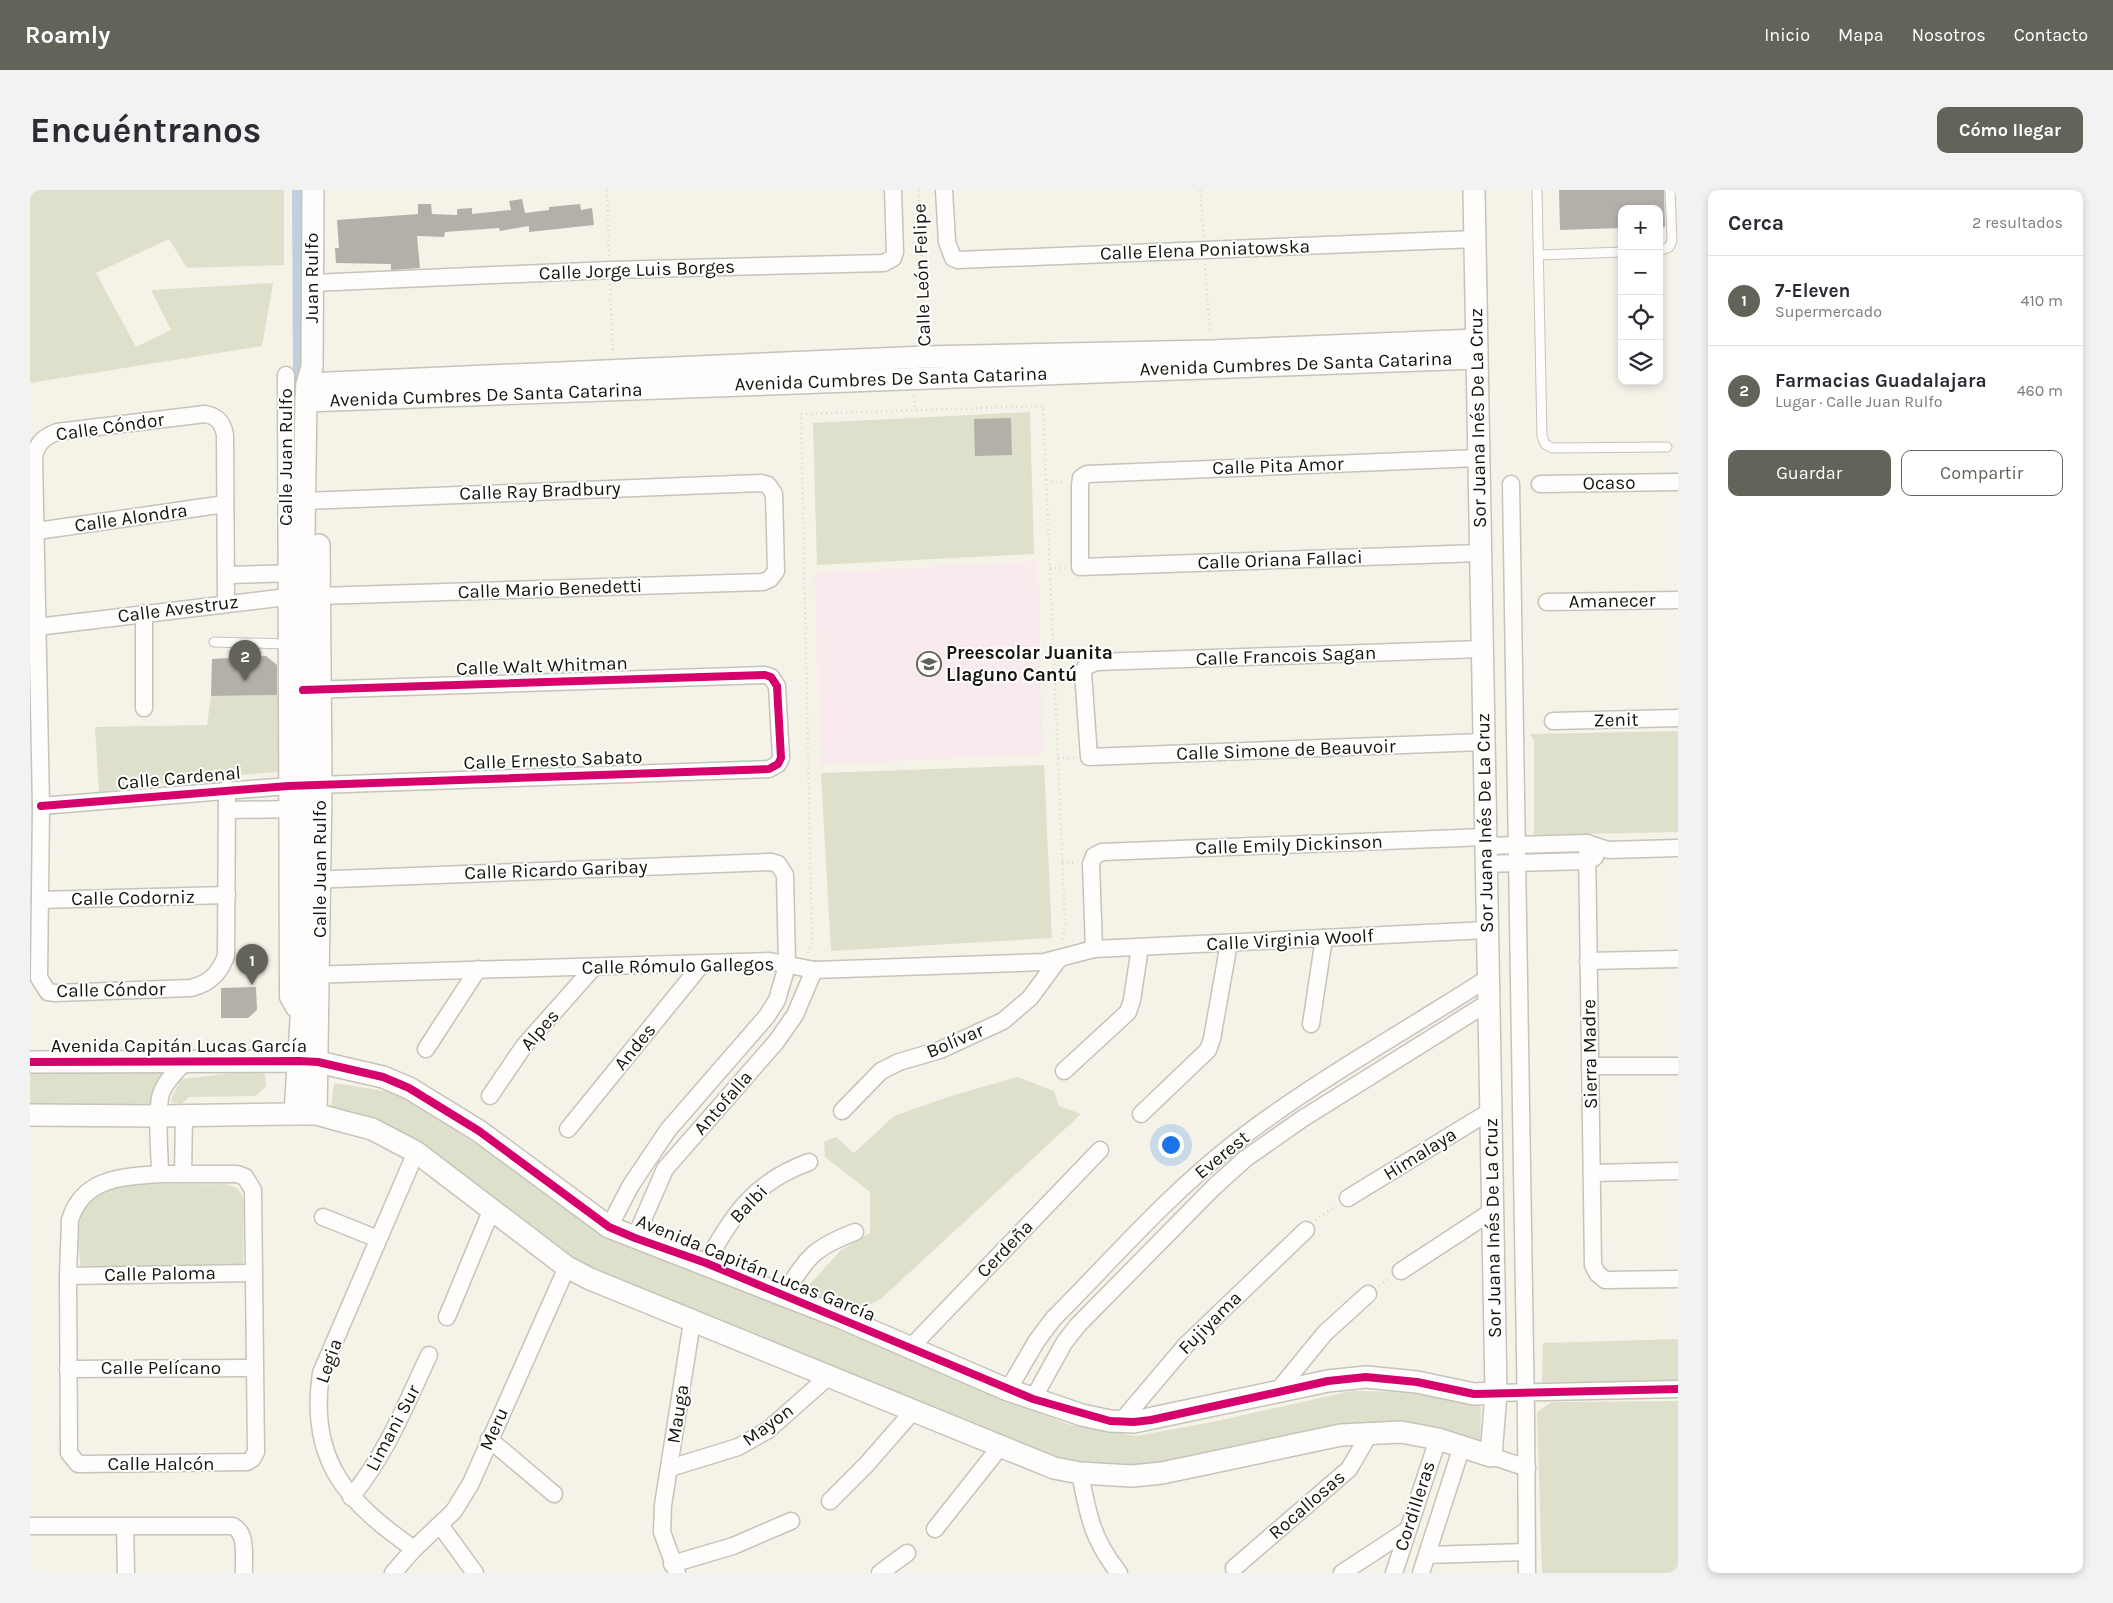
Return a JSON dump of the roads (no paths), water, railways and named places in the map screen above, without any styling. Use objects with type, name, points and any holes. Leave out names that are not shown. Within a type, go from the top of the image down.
[{"type":"street","name":"Juan Rulfo","points":[[313,190],[313,387]]},
{"type":"street","name":"Calle Jorge Luis Borges","points":[[312,283],[610,270],[884,262],[889,261],[895,252],[893,190]]},
{"type":"street","name":"Calle Elena Poniatowska","points":[[944,190],[947,242],[952,258],[958,260],[1475,239]]},
{"type":"street","name":"Sor Juana Inés De La Cruz","points":[[1474,190],[1485,849],[1492,1110],[1491,1212],[1496,1393],[1490,1456]]},
{"type":"street","name":"Avenida Cumbres De Santa Catarina","points":[[929,367],[1211,351],[1476,348]]},
{"type":"street","name":"Avenida Cumbres De Santa Catarina","points":[[313,387],[1476,348]]},
{"type":"street","name":"Calle Juan Rulfo","points":[[286,375],[312,690],[288,997],[294,1008],[310,1016]]},
{"type":"street","name":"Calle Juan Rulfo","points":[[313,387],[312,501],[303,573],[303,597],[287,644],[304,785],[304,809],[312,880],[312,975],[308,1062],[316,1114]]},
{"type":"street","name":"Calle Cóndor","points":[[226,604],[225,435],[221,423],[212,415],[57,432],[46,437],[37,445],[34,456],[41,806],[39,978],[48,992],[191,988],[203,985],[220,970],[226,956],[227,790]]},
{"type":"street","name":"Calle Pita Amor","points":[[1080,567],[1080,483],[1087,474],[1479,458]]},
{"type":"street","name":"Calle Ray Bradbury","points":[[312,501],[761,482],[768,485],[774,494],[776,571]]},
{"type":"street","name":"Ocaso","points":[[1540,484],[1678,482]]},
{"type":"street","name":"Sor Juana Inés De La Cruz","points":[[1511,484],[1526,1468]]},
{"type":"street","name":"Calle Alondra","points":[[37,531],[225,504]]},
{"type":"street","name":"Calle Oriana Fallaci","points":[[1080,567],[1480,553]]},
{"type":"street","name":"Calle Mario Benedetti","points":[[303,597],[763,582],[770,579],[776,571]]},
{"type":"street","name":"Calle Avestruz","points":[[227,575],[303,573]]},
{"type":"street","name":"Calle Avestruz","points":[[37,627],[144,613],[303,597]]},
{"type":"street","name":"Amanecer","points":[[1547,602],[1678,600]]},
{"type":"street","points":[[144,613],[144,708]]},
{"type":"street","name":"Calle Francois Sagan","points":[[1089,758],[1083,672],[1090,664],[1482,649]]},
{"type":"street","name":"Calle Walt Whitman","points":[[312,690],[765,674],[771,677],[777,686],[781,758]]},
{"type":"street","name":"Zenit","points":[[1553,721],[1678,718]]},
{"type":"street","name":"Calle Simone de Beauvoir","points":[[1089,758],[1483,742]]},
{"type":"street","name":"Calle Ernesto Sabato","points":[[304,785],[769,769],[778,764],[781,758]]},
{"type":"street","name":"Calle Cardenal","points":[[41,806],[304,785]]},
{"type":"street","name":"Calle Cardenal","points":[[228,810],[304,809]]},
{"type":"street","points":[[1485,849],[1518,845],[1586,843],[1608,850],[1678,848]]},
{"type":"street","name":"Sierra Madre","points":[[1586,843],[1593,1265],[1597,1273],[1605,1280],[1678,1279]]},
{"type":"street","points":[[1485,849],[1518,863],[1587,861],[1608,850]]},
{"type":"street","name":"Calle Emily Dickinson","points":[[1094,949],[1091,864],[1094,856],[1102,852],[1485,849]]},
{"type":"street","name":"Calle Ricardo Garibay","points":[[312,880],[770,862],[778,864],[785,875],[801,968]]},
{"type":"street","name":"Calle Codorniz","points":[[40,900],[227,895]]},
{"type":"street","name":"Calle Virginia Woolf","points":[[1094,949],[1487,930]]},
{"type":"street","points":[[1311,1024],[1324,938]]},
{"type":"street","points":[[1141,1114],[1208,1050],[1212,1039],[1229,943]]},
{"type":"street","points":[[1064,1071],[1128,1012],[1132,1000],[1140,947]]},
{"type":"street","name":"Calle Rómulo Gallegos","points":[[312,975],[768,961],[801,968],[1058,960],[1094,949]]},
{"type":"street","points":[[1588,961],[1678,959]]},
{"type":"street","name":"Bolívar","points":[[842,1111],[881,1071],[899,1062],[940,1050],[1003,1021],[1030,998],[1058,960]]},
{"type":"street","name":"Andes","points":[[568,1129],[702,964]]},
{"type":"street","name":"Alpes","points":[[490,1096],[524,1046],[594,967]]},
{"type":"street","name":"Antofalla","points":[[609,1227],[631,1185],[668,1130],[767,1016],[801,968]]},
{"type":"street","name":"Antofalla","points":[[635,1238],[665,1170],[776,1042],[795,1015],[801,968]]},
{"type":"street","points":[[426,1049],[478,969]]},
{"type":"street","name":"Everest","points":[[1008,1390],[1036,1342],[1053,1319],[1201,1170],[1240,1139],[1310,1090],[1488,978]]},
{"type":"street","name":"Everest","points":[[1033,1399],[1064,1343],[1078,1326],[1214,1187],[1245,1159],[1302,1119],[1489,1002]]},
{"type":"street","points":[[160,1174],[159,1116],[162,1092],[172,1075],[187,1060]]},
{"type":"street","name":"Avenida Capitán Lucas García","points":[[30,1062],[187,1060],[308,1062],[383,1077],[409,1088],[479,1131],[609,1227],[706,1264],[1008,1390],[1082,1415],[1120,1423],[1151,1420],[1328,1381],[1366,1377],[1417,1382],[1474,1394],[1496,1393]]},
{"type":"street","name":"Calle Juan Rulfo","points":[[295,1114],[308,1062]]},
{"type":"street","points":[[1590,1066],[1678,1066]]},
{"type":"street","name":"Himalaya","points":[[1348,1198],[1492,1110]]},
{"type":"street","points":[[30,1115],[184,1116],[316,1114],[372,1129],[416,1152],[491,1211],[568,1267],[692,1322],[915,1409],[1000,1447],[1054,1468],[1080,1473],[1132,1476],[1162,1472],[1324,1438],[1370,1433],[1401,1432],[1462,1446],[1526,1468],[1527,1573]]},
{"type":"street","points":[[183,1174],[184,1116]]},
{"type":"street","name":"Cerdeña","points":[[910,1348],[1100,1150]]},
{"type":"street","name":"Legia","points":[[414,1549],[387,1530],[351,1497],[340,1482],[324,1446],[320,1426],[319,1389],[321,1373],[416,1152]]},
{"type":"street","name":"Balbi","points":[[706,1264],[739,1208],[760,1188],[786,1171],[809,1162]]},
{"type":"street","points":[[1592,1173],[1678,1171]]},
{"type":"street","name":"Calle Halcón","points":[[160,1174],[183,1174],[237,1174],[245,1177],[250,1182],[253,1190],[252,1273],[256,1452],[252,1459],[241,1464],[78,1464],[69,1453],[68,1276],[72,1212],[88,1190],[108,1179],[160,1174]]},
{"type":"street","points":[[447,1317],[491,1211]]},
{"type":"street","points":[[1401,1271],[1491,1212]]},
{"type":"street","points":[[323,1217],[378,1239]]},
{"type":"street","name":"Fujiyama","points":[[1120,1423],[1186,1345],[1306,1230]]},
{"type":"street","points":[[783,1296],[804,1264],[816,1250],[855,1232]]},
{"type":"street","name":"Meru","points":[[393,1573],[414,1549],[454,1511],[471,1483],[568,1267]]},
{"type":"street","name":"Calle Paloma","points":[[68,1276],[252,1273]]},
{"type":"street","points":[[1276,1393],[1325,1333],[1368,1294]]},
{"type":"street","name":"Mauga","points":[[674,1568],[662,1532],[663,1505],[692,1322]]},
{"type":"street","name":"Limani Sur","points":[[351,1497],[383,1451],[429,1355]]},
{"type":"street","name":"Calle Pelícano","points":[[68,1369],[254,1368]]},
{"type":"street","name":"Mayon","points":[[670,1468],[738,1447],[768,1430],[829,1376]]},
{"type":"street","points":[[1496,1393],[1526,1394],[1678,1389]]},
{"type":"street","points":[[830,1501],[886,1443],[915,1409]]},
{"type":"street","name":"Rocallosas","points":[[1234,1568],[1349,1469],[1370,1433]]},
{"type":"street","points":[[490,1439],[554,1494]]},
{"type":"street","name":"Cordilleras","points":[[1394,1573],[1438,1439]]},
{"type":"street","points":[[1421,1573],[1462,1446]]},
{"type":"street","points":[[935,1529],[1000,1447]]},
{"type":"street","points":[[1080,1473],[1096,1540],[1119,1573]]},
{"type":"street","points":[[674,1568],[791,1521]]},
{"type":"street","points":[[440,1525],[475,1573]]},
{"type":"street","points":[[30,1526],[233,1526],[238,1529],[243,1539],[244,1573]]},
{"type":"street","points":[[125,1526],[126,1573]]},
{"type":"street","points":[[1342,1573],[1406,1532]]},
{"type":"street","points":[[1427,1555],[1526,1552]]},
{"type":"street","points":[[888,1571],[907,1553]]},
{"type":"lane","points":[[1537,190],[1542,436],[1545,444],[1552,448],[1667,447]]},
{"type":"lane","points":[[1662,250],[1669,247],[1672,241],[1670,190]]},
{"type":"lane","points":[[1539,255],[1618,252]]},
{"type":"lane","points":[[214,642],[287,644]]},
{"type":"waterway","points":[[295,387],[301,375],[300,190]]},
{"type":"place","name":"Preescolar Juanita Llaguno Cantú","points":[[929,664]]},
{"type":"place","name":"Farmacias Guadalajara","points":[[245,681]]},
{"type":"place","name":"7-Eleven","points":[[252,985]]}]
